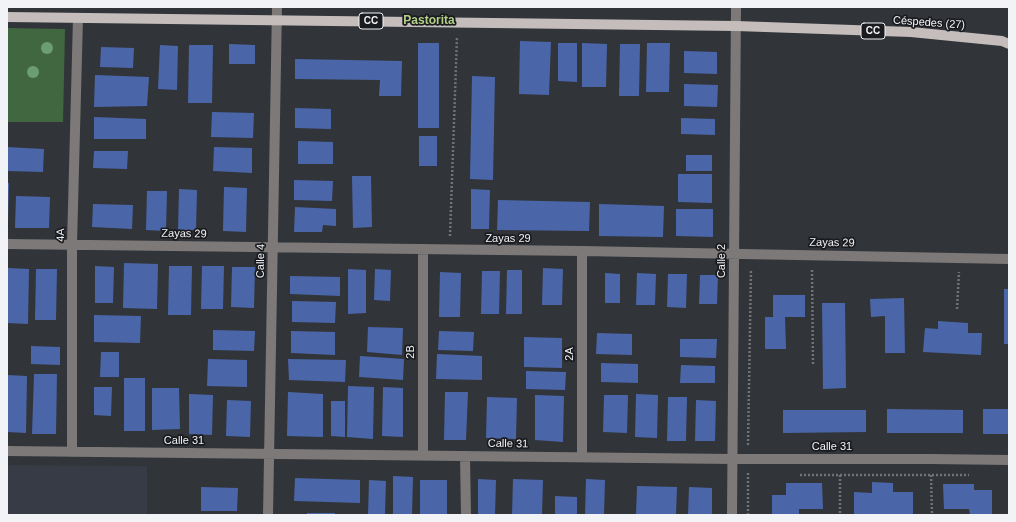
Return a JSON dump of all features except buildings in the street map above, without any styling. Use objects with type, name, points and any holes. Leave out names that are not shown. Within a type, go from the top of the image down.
[{"type":"main road","name":"Céspedes (27)","points":[[7,17],[736,26],[911,32],[1002,41],[1009,44]]},
{"type":"street","name":"Calle 4","points":[[268,515],[277,7]]},
{"type":"street","name":"Calle 2","points":[[732,515],[736,7]]},
{"type":"street","name":"4A","points":[[72,452],[72,244],[78,18]]},
{"type":"street","name":"Zayas 29","points":[[7,244],[1009,258]]},
{"type":"street","name":"2B","points":[[423,249],[423,455]]},
{"type":"street","name":"2A","points":[[582,251],[582,457]]},
{"type":"street","name":"Calle 31","points":[[7,451],[732,459],[840,458],[1009,460]]},
{"type":"street","points":[[465,456],[466,515]]},
{"type":"path","points":[[450,250],[457,23]]},
{"type":"path","points":[[957,309],[959,272],[958,258]]},
{"type":"path","points":[[748,515],[751,269]]},
{"type":"path","points":[[812,270],[813,364]]},
{"type":"path","points":[[840,458],[840,515]]},
{"type":"path","points":[[931,459],[932,515]]},
{"type":"path","points":[[732,474],[748,474]]},
{"type":"path","points":[[794,475],[970,475]]},
{"type":"shaded area","points":[[7,465],[147,466],[147,515],[7,515]]},
{"type":"green space","points":[[7,28],[65,29],[63,122],[7,122]]},
{"type":"district","name":"Pastorita","points":[[429,21]]}]
